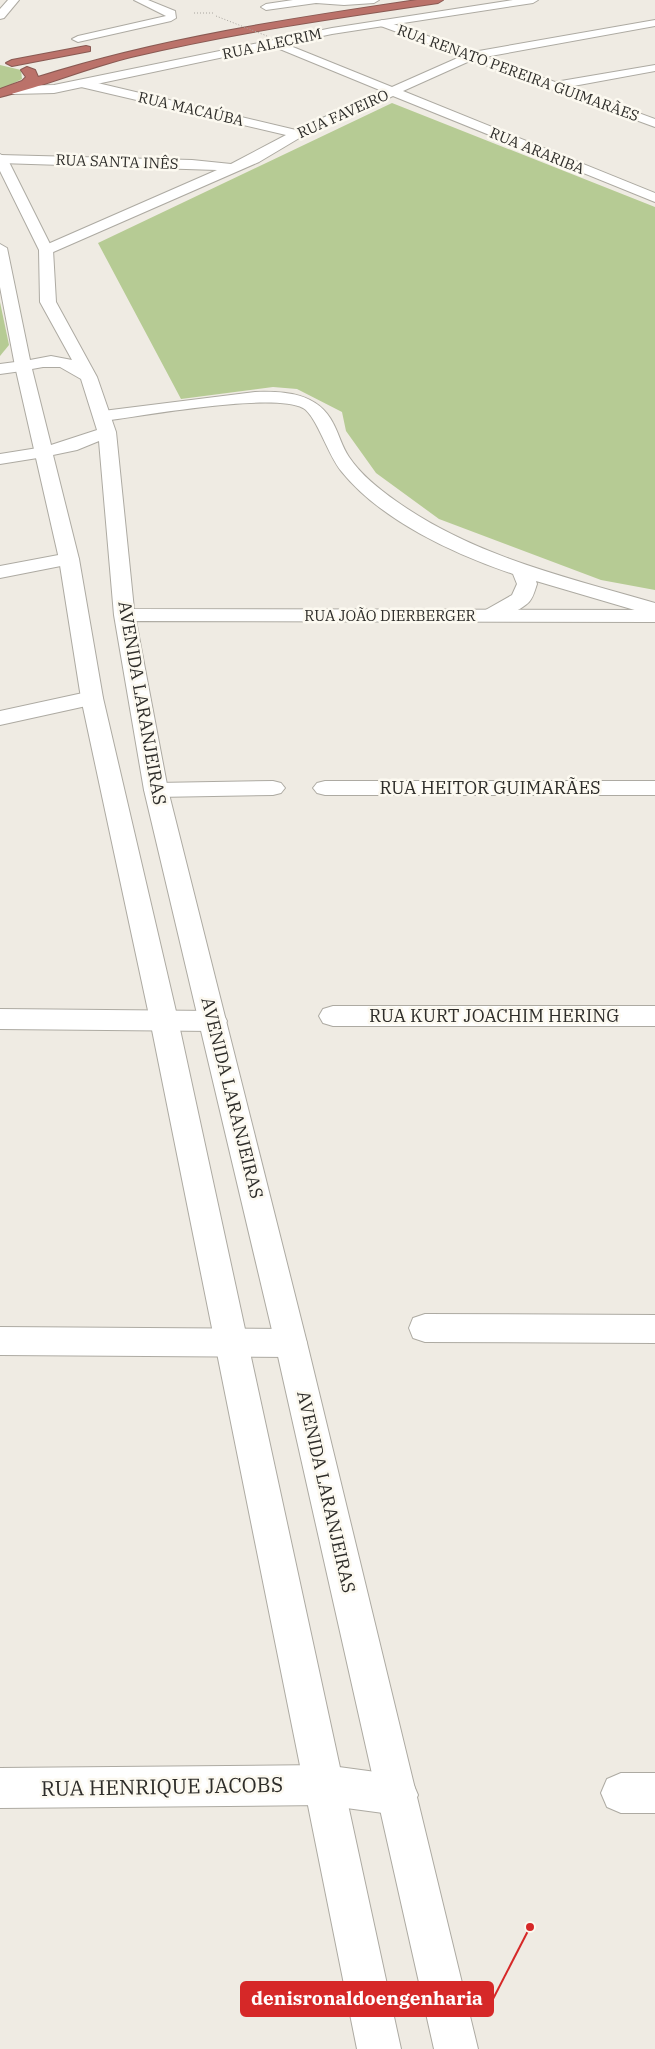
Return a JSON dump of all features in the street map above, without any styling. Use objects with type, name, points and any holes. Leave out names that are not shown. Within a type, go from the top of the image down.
[{"type":"highway","points":[[203,26],[380,0]]},
{"type":"highway","points":[[0,93],[95,62],[182,41],[290,22],[438,0]]},
{"type":"highway","points":[[12,63],[101,46]]},
{"type":"highway","points":[[0,61],[12,63],[31,72],[32,78],[26,84]]},
{"type":"street","points":[[0,16],[14,0]]},
{"type":"street","points":[[78,38],[159,22],[171,17],[171,13],[139,0]]},
{"type":"street","points":[[266,7],[316,0],[344,2],[374,0]]},
{"type":"street","points":[[283,14],[312,7],[317,4],[316,0]]},
{"type":"street","name":"RUA ALECRIM","points":[[12,90],[54,89],[85,84],[257,46],[270,40],[533,0]]},
{"type":"street","name":"RUA FAVEIRO","points":[[46,250],[254,159],[297,134],[389,95],[471,56],[655,23]]},
{"type":"street","name":"RUA RENATO PEREIRA GUIMARÃES","points":[[382,24],[653,121]]},
{"type":"street","name":"RUA ARARIBA","points":[[270,40],[389,95]]},
{"type":"street","name":"RUA ARARIBA","points":[[257,46],[418,104],[655,198]]},
{"type":"street","points":[[554,86],[655,68]]},
{"type":"street","name":"RUA MACAÚBA","points":[[85,84],[297,134]]},
{"type":"street","name":"RUA SANTA INÊS","points":[[0,158],[192,164],[233,168]]},
{"type":"street","name":"AVENIDA LARANJEIRAS","points":[[0,158],[46,250],[48,302],[89,377],[105,424],[124,616],[156,790],[291,1342],[456,2049]]},
{"type":"street","points":[[632,188],[655,184]]},
{"type":"street","points":[[2,265],[12,368],[44,452],[69,559],[92,698],[164,1020],[379,2049]]},
{"type":"street","points":[[12,368],[44,361],[60,361],[72,364],[89,377]]},
{"type":"street","points":[[0,460],[71,446],[105,424],[255,398],[286,398],[310,405],[322,417],[338,452],[357,478],[392,506],[439,536],[522,571],[655,610]]},
{"type":"street","points":[[0,572],[69,559]]},
{"type":"street","points":[[489,616],[521,599],[527,584],[522,571]]},
{"type":"street","name":"RUA JOÃO DIERBERGER","points":[[124,616],[655,616]]},
{"type":"street","points":[[0,718],[92,698]]},
{"type":"street","points":[[156,790],[273,788]]},
{"type":"street","name":"RUA HEITOR GUIMARÃES","points":[[325,788],[655,788]]},
{"type":"street","name":"RUA KURT JOACHIM HERING","points":[[333,1016],[655,1016]]},
{"type":"street","points":[[0,1019],[213,1021]]},
{"type":"street","points":[[425,1328],[655,1328]]},
{"type":"street","points":[[0,1341],[232,1344],[291,1342]]},
{"type":"street","name":"RUA HENRIQUE JACOBS","points":[[0,1788],[324,1785],[398,1795]]},
{"type":"path","points":[[216,16],[270,40]]},
{"type":"green space","points":[[0,65],[21,70],[22,79],[0,90]]},
{"type":"green space","points":[[392,103],[655,207],[655,590],[601,580],[439,519],[376,473],[346,431],[342,412],[297,389],[273,387],[181,399],[98,243]]},
{"type":"green space","points":[[0,302],[9,345],[0,356]]},
{"type":"place","name":"denisronaldoengenharia","points":[[530,1927]]}]
